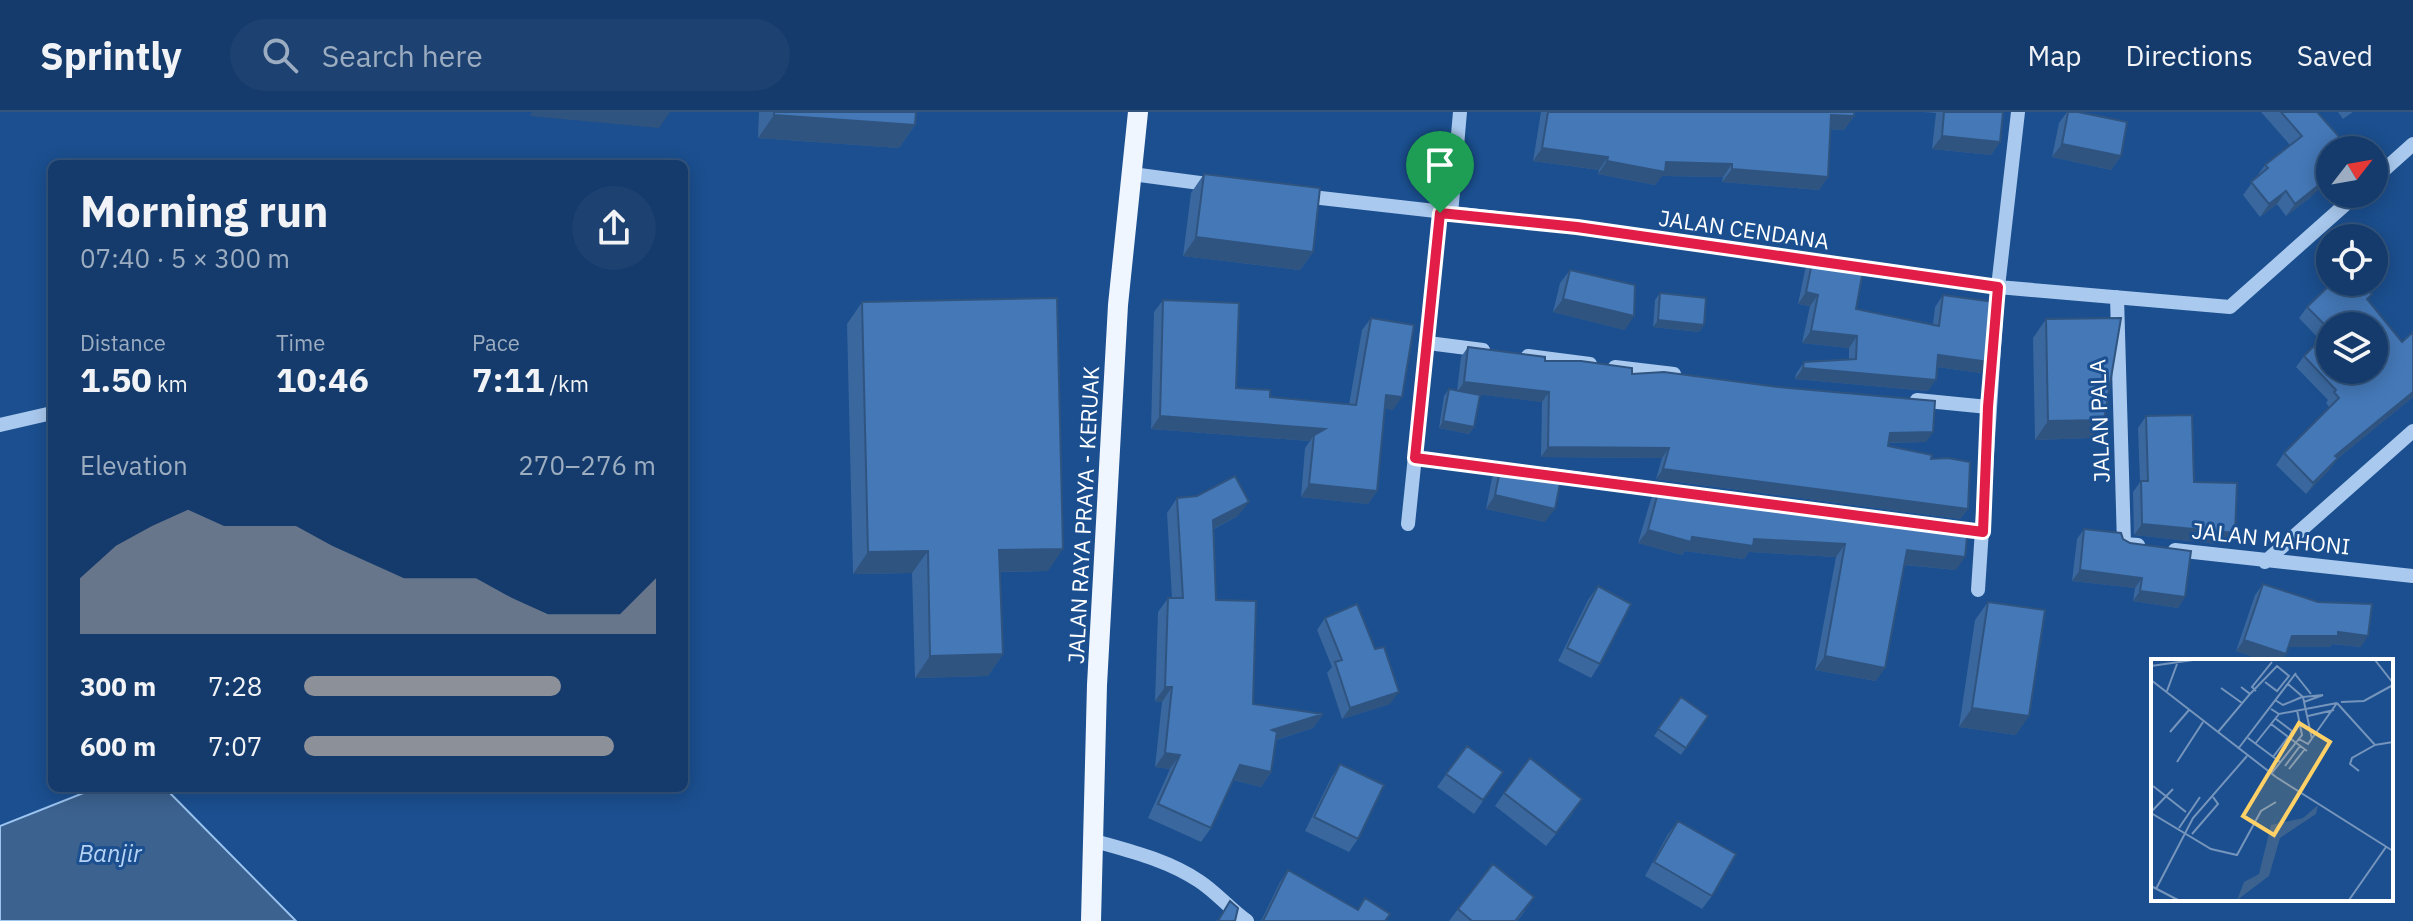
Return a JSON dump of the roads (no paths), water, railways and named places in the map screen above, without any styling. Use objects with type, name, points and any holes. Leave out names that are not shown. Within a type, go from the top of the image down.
[{"type":"main road","name":"JALAN RAYA PRAYA - KERUAK","points":[[1091,921],[1097,685],[1118,305],[1138,112]]},
{"type":"street","points":[[1408,524],[1428,343],[1460,112]]},
{"type":"street","points":[[1978,590],[1998,287],[2018,112]]},
{"type":"street","points":[[2388,166],[2413,144]]},
{"type":"street","points":[[1132,174],[1225,186]]},
{"type":"street","name":"JALAN CENDANA","points":[[1286,194],[1577,227],[1998,287],[2230,307],[2341,208]]},
{"type":"street","name":"JALAN PALA","points":[[2117,297],[2124,544]]},
{"type":"street","points":[[1428,343],[1490,351]]},
{"type":"street","points":[[1506,353],[1694,377]]},
{"type":"street","points":[[1896,398],[1988,407]]},
{"type":"street","points":[[0,425],[48,414]]},
{"type":"street","points":[[2265,562],[2413,431]]},
{"type":"street","points":[[1415,458],[1699,495]]},
{"type":"street","points":[[1935,525],[1983,532]]},
{"type":"street","name":"JALAN MAHONI","points":[[2124,544],[2413,576]]},
{"type":"street","points":[[1095,841],[1164,862],[1187,873],[1247,921]]},
{"type":"water","name":"Banjir","points":[[86,792],[169,792],[296,921],[0,921],[0,826]]}]
